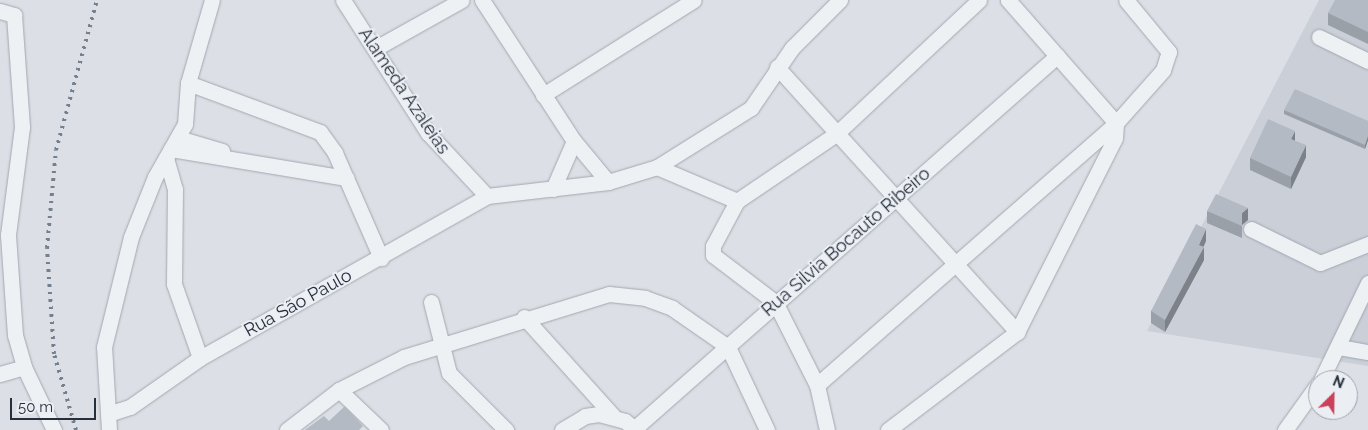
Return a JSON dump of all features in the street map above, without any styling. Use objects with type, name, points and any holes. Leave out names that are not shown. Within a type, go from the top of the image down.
[{"type":"street","points":[[109,430],[111,413],[104,348],[131,237],[185,124],[188,83],[212,0]]},
{"type":"street","name":"Alameda Azaleias","points":[[343,0],[376,48],[428,133],[487,196]]},
{"type":"street","points":[[376,48],[462,0]]},
{"type":"street","points":[[482,0],[574,141],[608,182]]},
{"type":"street","points":[[543,95],[694,0]]},
{"type":"street","points":[[487,196],[608,182],[657,167],[751,108],[777,67],[840,0]]},
{"type":"street","points":[[828,430],[817,385],[775,302],[713,255],[712,246],[737,201],[836,134],[979,0]]},
{"type":"street","points":[[1008,0],[1116,123]]},
{"type":"street","points":[[817,385],[1116,123],[1168,59],[1166,47],[1126,0]]},
{"type":"street","points":[[2,10],[14,15],[22,127],[4,235],[15,335],[24,367],[54,430]]},
{"type":"street","points":[[1319,37],[1368,61]]},
{"type":"street","name":"Rua Silvia Bocauto Ribeiro","points":[[636,429],[728,347],[775,302],[898,198],[1057,56]]},
{"type":"street","points":[[777,67],[836,134],[898,198],[954,264],[1017,332]]},
{"type":"street","points":[[188,83],[308,124],[327,140],[347,178],[381,258]]},
{"type":"street","points":[[888,430],[1017,332],[1103,168],[1116,123]]},
{"type":"street","points":[[554,189],[574,141]]},
{"type":"street","points":[[172,148],[347,178]]},
{"type":"street","points":[[172,148],[175,189],[174,284],[200,358]]},
{"type":"street","points":[[657,167],[737,201]]},
{"type":"street","name":"Rua São Paulo","points":[[111,413],[130,407],[200,358],[381,258],[487,196]]},
{"type":"street","points":[[1251,229],[1320,262],[1368,244]]},
{"type":"street","points":[[1327,370],[1339,348],[1368,283]]},
{"type":"street","points":[[287,430],[339,390],[372,371],[524,317],[609,294],[626,294],[672,308],[728,347],[767,430]]},
{"type":"street","points":[[431,302],[439,346],[455,381],[506,430]]},
{"type":"street","points":[[524,317],[613,416],[636,429]]},
{"type":"street","points":[[1339,348],[1368,352]]},
{"type":"street","points":[[0,374],[24,367]]},
{"type":"street","points":[[339,390],[381,430]]},
{"type":"street","points":[[1285,430],[1308,398]]},
{"type":"street","points":[[562,430],[585,416],[613,416]]},
{"type":"shaded area","points":[[1319,0],[1368,0],[1368,366],[1147,331]]},
{"type":"building","points":[[1335,0],[1368,0],[1368,32],[1328,13]]},
{"type":"building","points":[[1295,89],[1368,121],[1368,136],[1365,145],[1284,110]]},
{"type":"building","points":[[1268,119],[1295,131],[1291,139],[1306,145],[1291,177],[1250,158]]},
{"type":"building","points":[[1216,194],[1248,208],[1242,213],[1242,226],[1207,211]]},
{"type":"building","points":[[1196,224],[1206,229],[1199,245],[1204,247],[1165,320],[1151,311]]},
{"type":"building","points":[[345,406],[363,426],[359,430],[305,430],[324,416],[329,421]]},
{"type":"railway","points":[[76,430],[54,354],[47,248],[56,150],[97,0]]}]
